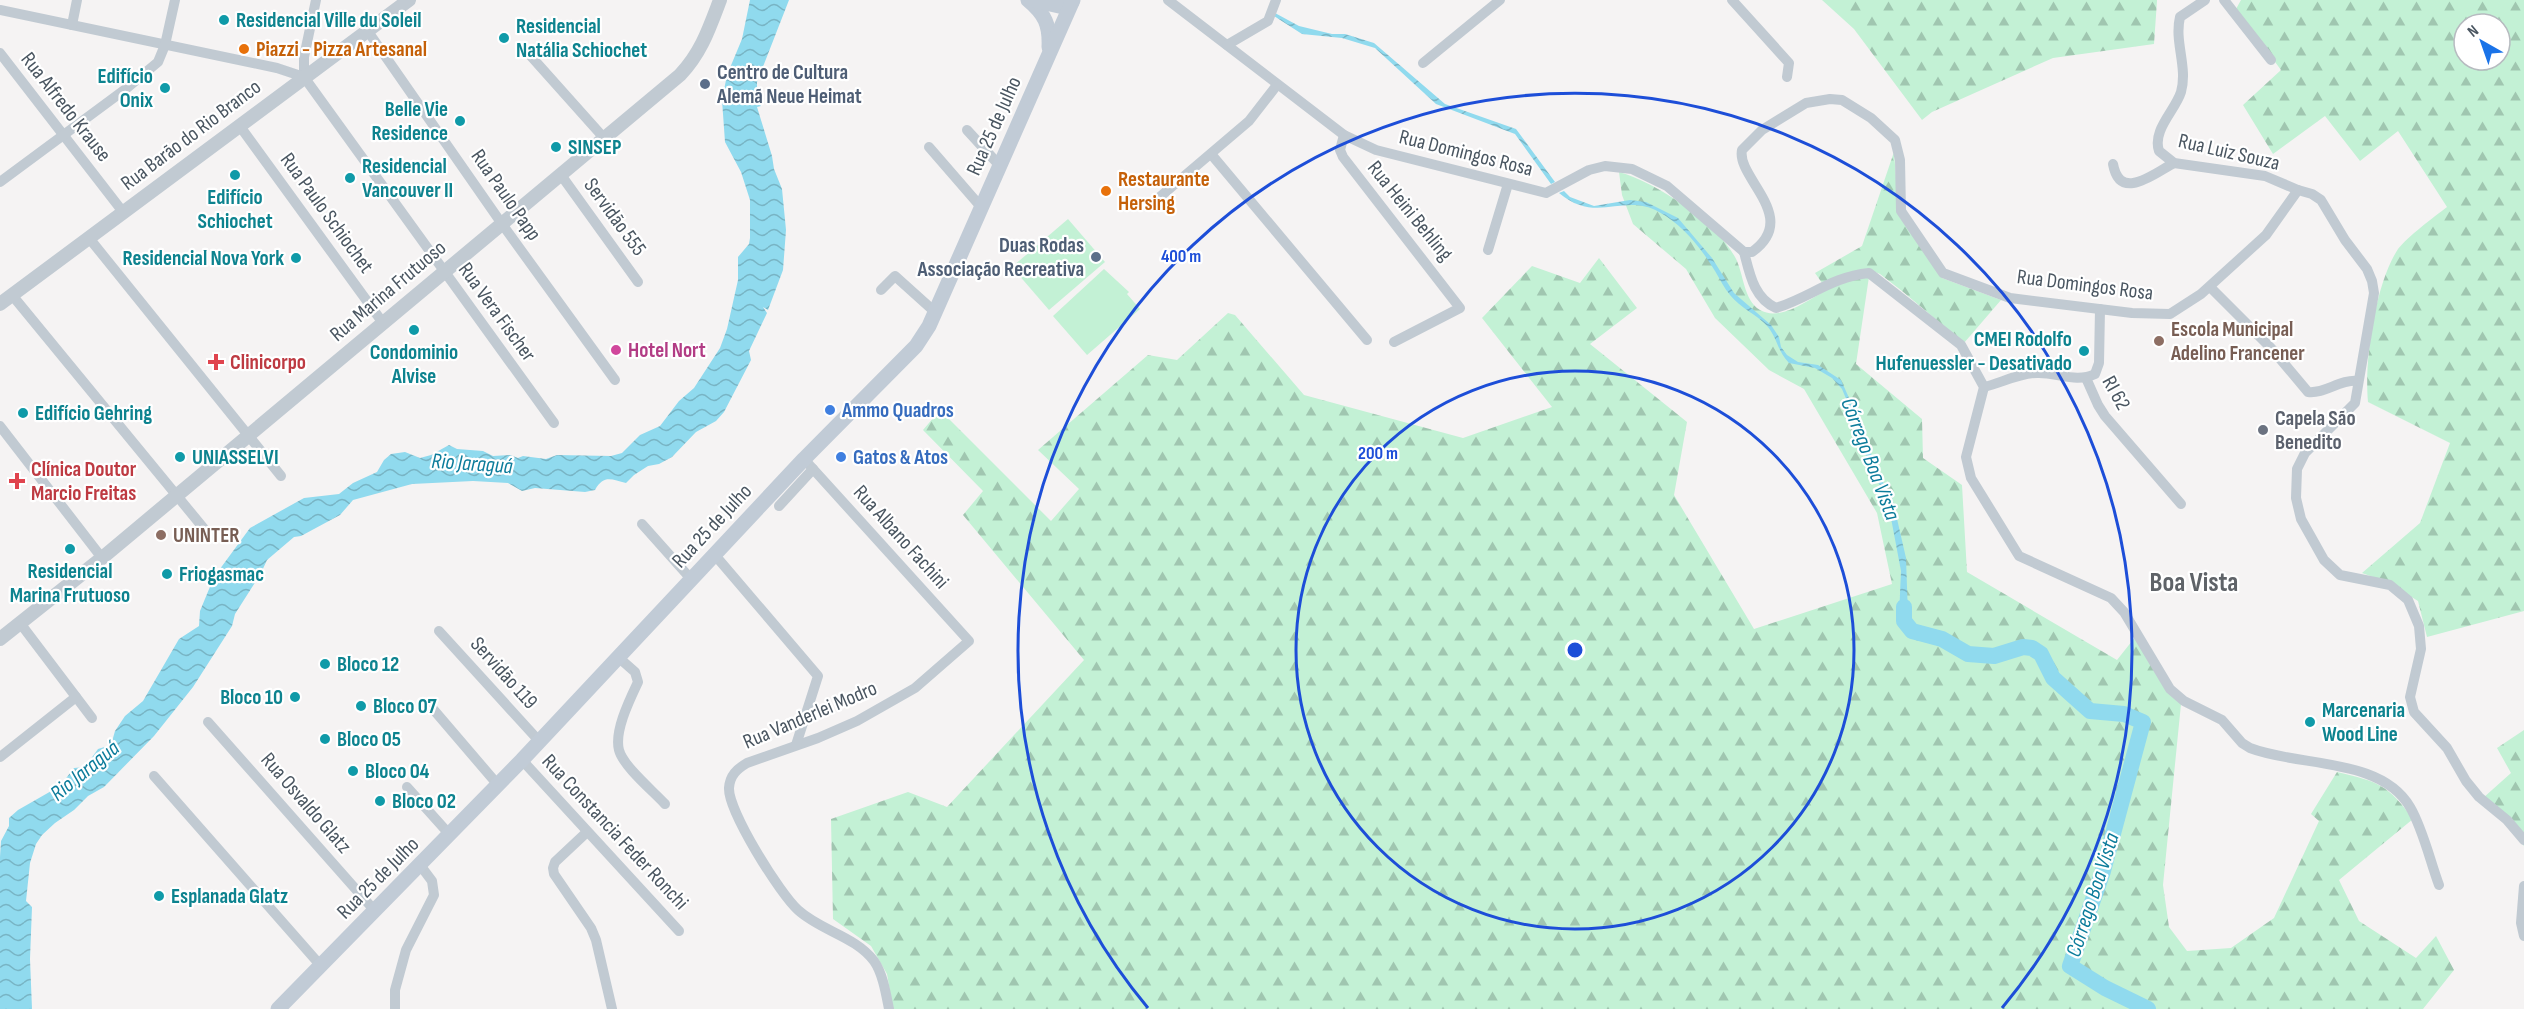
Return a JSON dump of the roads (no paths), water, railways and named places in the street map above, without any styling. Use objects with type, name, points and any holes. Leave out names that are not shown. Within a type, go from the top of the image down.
[{"type":"main road","points":[[1029,0],[1059,6],[1073,1]]},
{"type":"main road","points":[[1029,0],[1042,12],[1047,22],[1048,56]]},
{"type":"main road","name":"Rua 25 de Julho","points":[[278,1009],[540,742],[714,554],[808,464],[916,346],[935,312],[1073,1]]},
{"type":"street","points":[[72,25],[77,0]]},
{"type":"street","points":[[0,182],[150,69],[162,55],[175,0]]},
{"type":"street","points":[[0,10],[277,68],[303,77],[304,57],[316,0]]},
{"type":"street","name":"Rua Barão do Rio Branco","points":[[0,304],[239,124],[409,0]]},
{"type":"street","name":"Rua Marina Frutuoso","points":[[0,639],[102,558],[680,75],[693,61],[704,42],[720,0]]},
{"type":"street","name":"Rua Domingos Rosa","points":[[1168,0],[1344,135],[1376,150],[1508,184],[1550,192],[1589,170],[1605,166],[1632,169],[1667,186],[1744,252],[1752,252],[1765,240],[1769,222],[1766,202],[1742,158],[1745,145],[1783,115],[1806,103],[1830,99],[1842,100],[1871,118],[1894,140],[1900,160],[1901,211],[1943,273],[2010,298],[2133,314],[2170,314],[2210,287],[2266,235],[2298,190]]},
{"type":"street","points":[[1227,45],[1268,21],[1276,0]]},
{"type":"street","points":[[1424,63],[1500,0]]},
{"type":"street","points":[[1732,0],[1789,63],[1787,77]]},
{"type":"street","name":"Rua Luiz Souza","points":[[2205,0],[2187,10],[2180,17],[2178,41],[2183,81],[2180,94],[2157,137],[2157,146],[2163,156],[2174,163],[2265,176],[2298,190]]},
{"type":"street","points":[[2224,0],[2271,60]]},
{"type":"street","name":"Rua Paulo Papp","points":[[367,30],[502,224],[615,380]]},
{"type":"street","name":"Rua Alfredo Krause","points":[[0,53],[123,212]]},
{"type":"street","points":[[529,54],[604,138]]},
{"type":"street","name":"Rua Vera Fischer","points":[[303,77],[554,423]]},
{"type":"street","points":[[1155,201],[1250,121],[1277,85]]},
{"type":"street","name":"Rua Paulo Schiochet","points":[[239,124],[382,323]]},
{"type":"street","points":[[967,130],[1000,166]]},
{"type":"street","name":"Rua Heini Behling","points":[[1344,135],[1340,150],[1343,157],[1460,308],[1394,342]]},
{"type":"street","points":[[929,147],[981,207]]},
{"type":"street","points":[[1211,154],[1367,340]]},
{"type":"street","points":[[2113,164],[2121,180],[2135,184],[2174,163]]},
{"type":"street","name":"Servidão 555","points":[[561,175],[638,282]]},
{"type":"street","points":[[1488,250],[1508,184]]},
{"type":"street","points":[[2298,190],[2312,194],[2321,200],[2345,240],[2367,269],[2374,293],[2355,403],[2312,444],[2300,462],[2296,498],[2301,519],[2317,549],[2333,570],[2340,575],[2390,585],[2408,600],[2419,626],[2421,649],[2410,698],[2414,712],[2447,748],[2466,781],[2479,797],[2507,820],[2524,840]]},
{"type":"street","points":[[89,238],[281,476]]},
{"type":"street","points":[[1744,252],[1756,290],[1764,303],[1776,308],[1848,275],[1869,273],[1961,345],[1984,387],[1966,457],[1967,468],[2019,556],[2111,598],[2124,612],[2170,689],[2184,701],[2222,720],[2242,743],[2250,748],[2355,770],[2375,776],[2391,785],[2411,808],[2439,885]]},
{"type":"street","points":[[881,290],[895,276],[935,312]]},
{"type":"street","points":[[2210,287],[2271,348],[2308,393],[2345,382],[2358,381]]},
{"type":"street","points":[[12,295],[210,536]]},
{"type":"street","points":[[2086,378],[2095,374],[2098,369],[2100,309]]},
{"type":"street","name":"RI 62","points":[[1984,387],[2031,374],[2086,378],[2097,405],[2105,416],[2181,504]]},
{"type":"street","points":[[0,426],[102,558]]},
{"type":"street","points":[[778,506],[808,464]]},
{"type":"street","name":"Rua Albano Fachini","points":[[808,464],[969,641]]},
{"type":"street","points":[[642,524],[691,579]]},
{"type":"street","points":[[714,554],[818,676],[796,745]]},
{"type":"street","points":[[20,623],[92,718]]},
{"type":"street","name":"Servidão 119","points":[[439,631],[540,742]]},
{"type":"street","name":"Rua Vanderlei Modro","points":[[889,1009],[875,963],[859,947],[809,919],[791,903],[753,844],[732,805],[729,788],[735,771],[756,758],[819,738],[857,721],[915,688],[969,641]]},
{"type":"street","points":[[618,657],[635,672],[638,682],[627,706],[617,741],[620,753],[665,804]]},
{"type":"street","points":[[0,757],[76,697]]},
{"type":"street","points":[[433,709],[498,785]]},
{"type":"street","name":"Rua Osvaldo Glatz","points":[[208,722],[375,911]]},
{"type":"street","name":"Rua Constancia Feder Ronchi","points":[[522,760],[679,931]]},
{"type":"street","points":[[154,776],[321,966]]},
{"type":"street","points":[[407,787],[450,835]]},
{"type":"street","points":[[587,831],[555,862],[553,868],[554,874],[591,928],[596,940],[612,1009]]},
{"type":"street","points":[[395,1009],[399,972],[406,950],[434,895],[432,881],[420,865]]},
{"type":"street","points":[[2524,886],[2521,923],[2524,936]]},
{"type":"water","name":"Rio Jaraguá","points":[[750,0],[789,0],[757,82],[757,98],[761,106],[757,107],[774,169],[782,189],[786,230],[783,270],[768,310],[763,307],[767,313],[749,351],[751,360],[724,412],[716,421],[696,432],[672,457],[659,464],[648,466],[626,483],[605,480],[595,490],[585,492],[535,488],[522,491],[508,483],[473,481],[412,484],[353,500],[340,515],[301,536],[294,537],[267,560],[235,614],[232,626],[193,687],[154,736],[104,787],[88,796],[74,810],[55,823],[36,844],[30,863],[26,901],[32,907],[30,959],[32,1009],[0,1009],[0,857],[1,841],[9,826],[9,818],[18,810],[60,786],[74,768],[85,767],[98,749],[111,745],[115,731],[125,716],[143,701],[179,639],[199,626],[200,611],[214,577],[250,528],[304,498],[339,494],[353,483],[377,472],[384,460],[391,454],[405,452],[420,458],[449,445],[457,449],[483,451],[493,456],[510,455],[518,458],[523,456],[546,459],[557,455],[611,456],[622,453],[640,435],[660,426],[679,401],[694,388],[720,348],[727,329],[738,280],[738,257],[749,244],[750,238],[750,200],[741,172],[725,142],[722,100],[727,75],[742,39]]},
{"type":"water","points":[[1275,13],[1299,26],[1332,34],[1345,34],[1374,43],[1445,104],[1516,129],[1555,182],[1551,184],[1515,134],[1436,104],[1375,48],[1342,38],[1302,34],[1274,16]]},
{"type":"water","points":[[1564,191],[1570,197],[1594,206],[1630,200],[1646,202],[1678,218],[1712,258],[1734,293],[1771,325],[1787,355],[1798,362],[1818,365],[1841,380],[1866,436],[1878,474],[1892,497],[1906,558],[1910,627],[1907,630],[1899,617],[1901,571],[1887,497],[1864,453],[1861,435],[1842,389],[1832,378],[1815,368],[1789,363],[1768,327],[1734,300],[1710,262],[1684,230],[1668,217],[1646,207],[1634,205],[1586,207],[1559,193]]},
{"type":"waterway","name":"Córrego Boa Vista","points":[[1904,607],[1904,621],[1912,631],[1942,639],[1968,654],[1994,656],[2023,647],[2032,648],[2041,654],[2053,678],[2090,711],[2124,714],[2143,722],[2103,871],[2070,966],[2105,988],[2148,1009]]},
{"type":"place","name":"Residencial Ville du Soleil","points":[[224,20]]},
{"type":"place","name":"Residencial Natália Schiochet","points":[[504,38]]},
{"type":"place","name":"Piazzi - Pizza Artesanal","points":[[244,49]]},
{"type":"place","name":"Centro de Cultura Alemã Neue Heimat","points":[[705,84]]},
{"type":"place","name":"Edifício Onix","points":[[165,88]]},
{"type":"place","name":"Belle Vie Residence","points":[[460,121]]},
{"type":"place","name":"SINSEP","points":[[556,147]]},
{"type":"place","name":"Edifício Schiochet","points":[[235,175]]},
{"type":"place","name":"Residencial Vancouver II","points":[[350,178]]},
{"type":"place","name":"Restaurante Hersing","points":[[1106,191]]},
{"type":"place","name":"Duas Rodas Associação Recreativa","points":[[1096,257]]},
{"type":"place","name":"Residencial Nova York","points":[[296,258]]},
{"type":"place","name":"Condominio Alvise","points":[[414,330]]},
{"type":"place","name":"Escola Municipal Adelino Francener","points":[[2159,341]]},
{"type":"place","name":"Hotel Nort","points":[[616,350]]},
{"type":"place","name":"CMEI Rodolfo Hufenuessler - Desativado","points":[[2084,351]]},
{"type":"place","name":"Clinicorpo","points":[[216,362]]},
{"type":"place","name":"Ammo Quadros","points":[[830,410]]},
{"type":"place","name":"Edifício Gehring","points":[[23,413]]},
{"type":"place","name":"Capela São Benedito","points":[[2263,430]]},
{"type":"place","name":"UNIASSELVI","points":[[180,457]]},
{"type":"place","name":"Gatos & Atos","points":[[841,457]]},
{"type":"place","name":"Clínica Doutor Marcio Freitas","points":[[17,481]]},
{"type":"place","name":"UNINTER","points":[[161,535]]},
{"type":"place","name":"Residencial Marina Frutuoso","points":[[70,549]]},
{"type":"place","name":"Friogasmac","points":[[167,574]]},
{"type":"place","name":"Bloco 12","points":[[325,664]]},
{"type":"place","name":"Bloco 10","points":[[295,697]]},
{"type":"place","name":"Bloco 07","points":[[361,706]]},
{"type":"place","name":"Marcenaria Wood Line","points":[[2310,722]]},
{"type":"place","name":"Bloco 05","points":[[325,739]]},
{"type":"place","name":"Bloco 04","points":[[353,771]]},
{"type":"place","name":"Bloco 02","points":[[380,801]]},
{"type":"place","name":"Esplanada Glatz","points":[[159,896]]},
{"type":"district","name":"Boa Vista","points":[[2194,583]]}]
